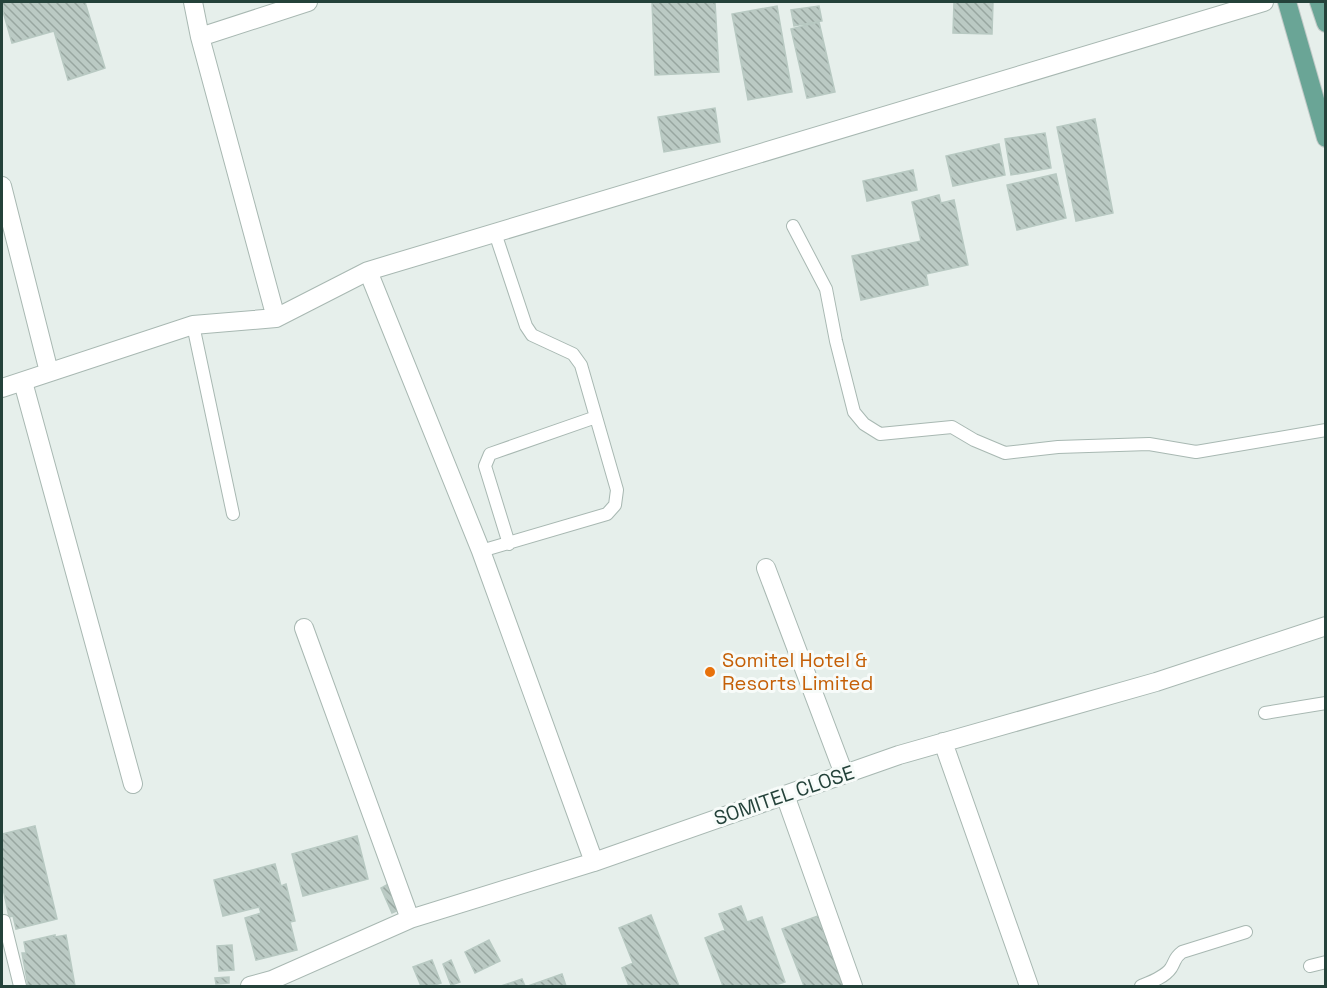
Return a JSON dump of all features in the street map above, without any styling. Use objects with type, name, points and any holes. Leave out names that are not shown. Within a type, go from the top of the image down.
[{"type":"main road","points":[[1287,2],[1326,138]]},
{"type":"main road","points":[[1319,2],[1326,23]]},
{"type":"street","points":[[193,2],[200,37],[276,318]]},
{"type":"street","points":[[200,37],[308,2]]},
{"type":"street","points":[[2,388],[193,325],[276,318],[369,271],[1264,2]]},
{"type":"street","points":[[2,186],[49,372]]},
{"type":"street","points":[[369,271],[481,551],[594,862]]},
{"type":"street","points":[[23,382],[134,784]]},
{"type":"street","points":[[766,568],[844,774]]},
{"type":"street","name":"SOMITEL CLOSE","points":[[250,987],[273,983],[410,919],[594,862],[844,774],[943,742],[1156,682],[1326,626]]},
{"type":"street","points":[[304,628],[410,919]]},
{"type":"street","points":[[943,742],[1029,987]]},
{"type":"street","points":[[785,795],[853,987]]},
{"type":"lane","points":[[793,226],[826,289],[854,412],[864,424],[880,434],[952,427],[974,440],[1005,453],[1058,447],[1149,444],[1196,452],[1326,430]]},
{"type":"lane","points":[[481,551],[607,514],[615,505],[617,490],[581,365],[573,354],[532,335],[526,326],[495,233]]},
{"type":"lane","points":[[193,325],[233,514]]},
{"type":"lane","points":[[509,544],[485,466],[490,454],[596,417]]},
{"type":"lane","points":[[1265,713],[1326,703]]},
{"type":"lane","points":[[4,921],[20,987]]},
{"type":"lane","points":[[1141,987],[1155,980],[1170,968],[1174,958],[1182,952],[1246,932]]},
{"type":"lane","points":[[1310,966],[1326,962]]},
{"type":"building","points":[[2,2],[85,2],[105,68],[68,80],[54,31],[12,43]]},
{"type":"building","points":[[652,2],[715,2],[719,72],[655,75]]},
{"type":"building","points":[[954,2],[993,2],[992,34],[953,33]]},
{"type":"building","points":[[777,6],[792,92],[748,100],[732,14]]},
{"type":"building","points":[[819,6],[822,21],[794,26],[791,10]]},
{"type":"building","points":[[819,22],[835,92],[807,98],[791,29]]},
{"type":"building","points":[[715,108],[720,142],[664,152],[658,117]]},
{"type":"building","points":[[1095,119],[1113,213],[1076,221],[1057,127]]},
{"type":"building","points":[[1045,133],[1051,168],[1011,175],[1005,139]]},
{"type":"building","points":[[999,144],[1005,175],[953,186],[946,156]]},
{"type":"building","points":[[913,170],[917,190],[867,201],[863,181]]},
{"type":"building","points":[[1056,174],[1066,218],[1017,230],[1007,185]]},
{"type":"building","points":[[939,195],[941,203],[954,200],[968,265],[926,274],[928,285],[861,300],[852,256],[921,241],[912,202]]},
{"type":"building","points":[[35,826],[57,919],[16,929],[13,916],[9,917],[2,884],[2,834]]},
{"type":"building","points":[[357,836],[368,879],[303,896],[292,854]]},
{"type":"building","points":[[275,864],[281,886],[286,884],[295,921],[290,922],[297,950],[256,960],[245,918],[261,913],[259,907],[223,916],[214,880]]},
{"type":"building","points":[[392,882],[403,908],[392,913],[381,888]]},
{"type":"building","points":[[741,906],[747,922],[762,917],[785,982],[772,986],[723,986],[705,938],[725,930],[719,914]]},
{"type":"building","points":[[651,915],[679,986],[629,986],[622,968],[633,963],[619,928]]},
{"type":"building","points":[[818,916],[824,933],[830,931],[837,950],[831,951],[844,986],[804,986],[782,929]]},
{"type":"building","points":[[55,935],[55,937],[66,935],[75,986],[28,986],[22,953],[26,953],[24,942]]},
{"type":"building","points":[[489,940],[500,961],[475,973],[465,952]]},
{"type":"building","points":[[232,945],[234,970],[219,971],[217,946]]},
{"type":"building","points":[[432,960],[441,983],[421,986],[413,967]]},
{"type":"building","points":[[451,960],[460,982],[451,985],[443,964]]},
{"type":"building","points":[[562,974],[566,986],[528,986]]},
{"type":"building","points":[[229,977],[229,983],[216,984],[215,978]]},
{"type":"building","points":[[522,979],[525,986],[501,986]]},
{"type":"place","name":"Somitel Hotel & Resorts Limited","points":[[710,672]]}]
